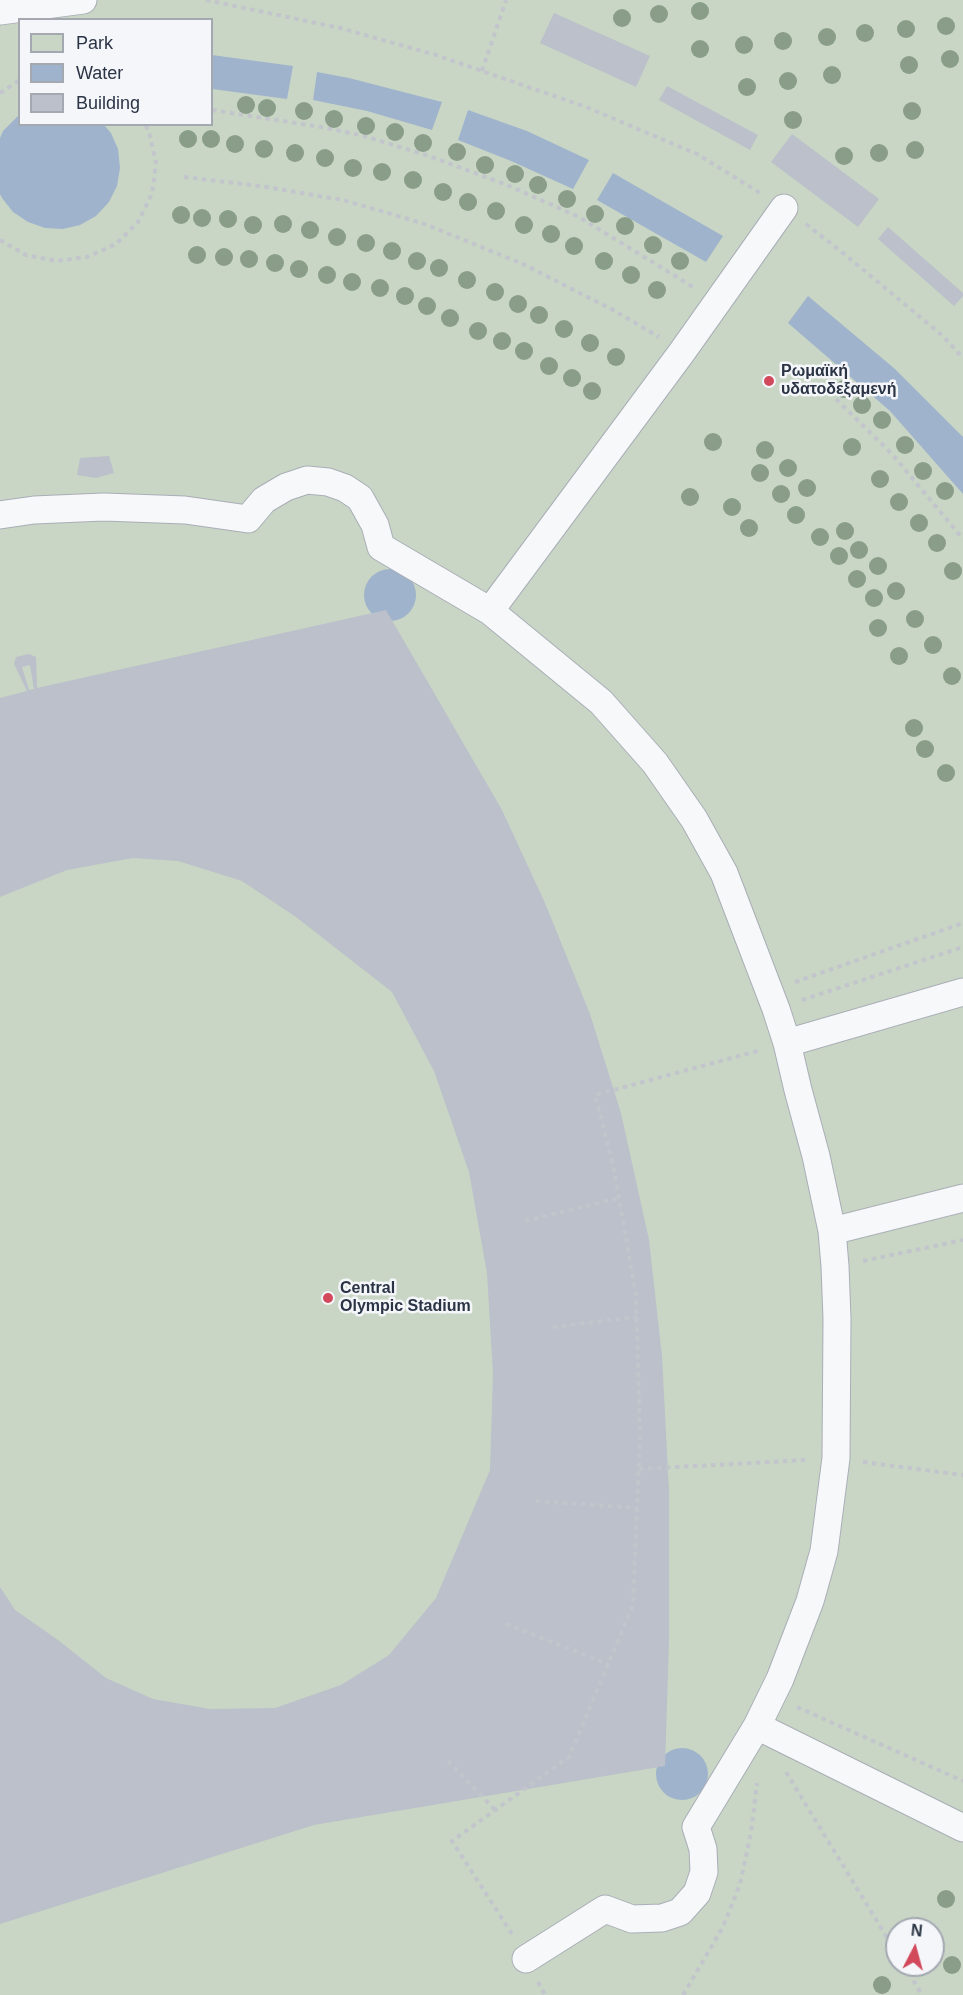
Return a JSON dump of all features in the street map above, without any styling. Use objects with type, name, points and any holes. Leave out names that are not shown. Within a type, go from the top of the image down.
[{"type":"street","points":[[0,11],[83,0]]},
{"type":"street","points":[[490,611],[682,352],[784,208]]},
{"type":"street","points":[[0,515],[34,510],[104,507],[185,510],[248,519],[264,500],[286,487],[307,480],[328,482],[345,488],[360,498],[375,525],[381,547],[490,611],[601,702],[655,764],[694,819],[724,873],[776,1009],[788,1043],[816,1156],[832,1231],[836,1266],[836,1458],[824,1551],[810,1601],[780,1679],[757,1726],[696,1827],[703,1849],[704,1872],[697,1893],[680,1912],[662,1918],[632,1919],[605,1909],[526,1959]]},
{"type":"street","points":[[788,1043],[963,992]]},
{"type":"street","points":[[832,1231],[963,1198]]},
{"type":"street","points":[[757,1726],[963,1828]]},
{"type":"path","points":[[206,0],[340,28],[436,55],[586,107],[696,154],[784,208],[843,253],[943,336],[963,358]]},
{"type":"path","points":[[482,71],[506,0]]},
{"type":"path","points":[[0,93],[18,81]]},
{"type":"path","points":[[213,110],[278,119],[364,136],[429,156],[507,185],[579,217],[690,285],[716,304]]},
{"type":"path","points":[[0,240],[26,255],[56,261],[87,257],[116,243],[138,222],[152,194],[156,163],[146,126]]},
{"type":"path","points":[[184,177],[260,186],[343,200],[422,223],[523,264],[615,311],[682,352]]},
{"type":"path","points":[[836,399],[892,454],[963,539]]},
{"type":"path","points":[[776,1009],[963,947]]},
{"type":"path","points":[[512,1934],[452,1840],[569,1757],[633,1605],[640,1437],[636,1294],[613,1165],[595,1095],[788,1043]]},
{"type":"path","points":[[525,1221],[619,1198]]},
{"type":"path","points":[[836,1266],[963,1240]]},
{"type":"path","points":[[552,1327],[637,1317]]},
{"type":"path","points":[[639,1469],[836,1458],[963,1475]]},
{"type":"path","points":[[536,1501],[637,1508]]},
{"type":"path","points":[[506,1624],[608,1664]]},
{"type":"path","points":[[771,1696],[963,1781]]},
{"type":"path","points":[[448,1761],[495,1810]]},
{"type":"path","points":[[782,1766],[885,1934]]},
{"type":"path","points":[[911,1977],[922,1995]]},
{"type":"green space","points":[[0,0],[963,0],[963,1995],[0,1995]]},
{"type":"water","points":[[213,55],[293,66],[287,99],[213,89]]},
{"type":"water","points":[[317,72],[442,102],[432,130],[367,111],[313,100]]},
{"type":"water","points":[[468,110],[527,131],[589,160],[573,189],[458,140]]},
{"type":"water","points":[[18,116],[18,126],[105,126],[111,133],[118,149],[120,168],[117,186],[109,202],[96,216],[80,225],[63,229],[45,228],[28,222],[13,212],[0,194],[0,138],[3,131]]},
{"type":"water","points":[[613,173],[723,236],[706,262],[597,200]]},
{"type":"water","points":[[808,296],[895,369],[963,437],[963,494],[890,411],[788,323]]},
{"type":"water","points":[[390,569],[400,571],[408,577],[414,585],[416,595],[414,605],[408,613],[400,619],[390,621],[380,619],[372,613],[366,605],[364,595],[366,585],[372,577],[380,571]]},
{"type":"water","points":[[682,1748],[692,1750],[700,1756],[706,1764],[708,1774],[706,1784],[700,1792],[692,1798],[682,1800],[672,1798],[664,1792],[658,1784],[656,1774],[658,1764],[664,1756],[672,1750]]},
{"type":"building","points":[[554,13],[650,56],[636,87],[540,43]]},
{"type":"building","points":[[667,86],[758,135],[750,150],[659,100]]},
{"type":"building","points":[[792,134],[879,199],[858,227],[771,162]]},
{"type":"building","points":[[888,227],[963,293],[954,306],[878,239]]},
{"type":"building","points":[[109,456],[114,473],[96,478],[77,475],[80,458]]},
{"type":"building","points":[[386,610],[502,810],[545,903],[590,1014],[621,1113],[649,1240],[662,1356],[669,1491],[669,1641],[665,1766],[314,1825],[0,1924],[0,1587],[15,1610],[106,1678],[153,1699],[210,1709],[275,1708],[341,1685],[389,1655],[436,1598],[490,1470],[493,1374],[487,1273],[469,1172],[434,1071],[392,992],[296,917],[242,881],[178,861],[133,858],[67,870],[0,897],[0,698],[27,691],[14,664],[16,657],[29,654],[36,657],[37,688]],"holes":[[[30,665],[34,689],[29,690],[22,667]]]},
{"type":"place","name":"Ρωμαϊκή υδατοδεξαμενή","points":[[769,381]]},
{"type":"place","name":"Central Olympic Stadium","points":[[328,1298]]}]
